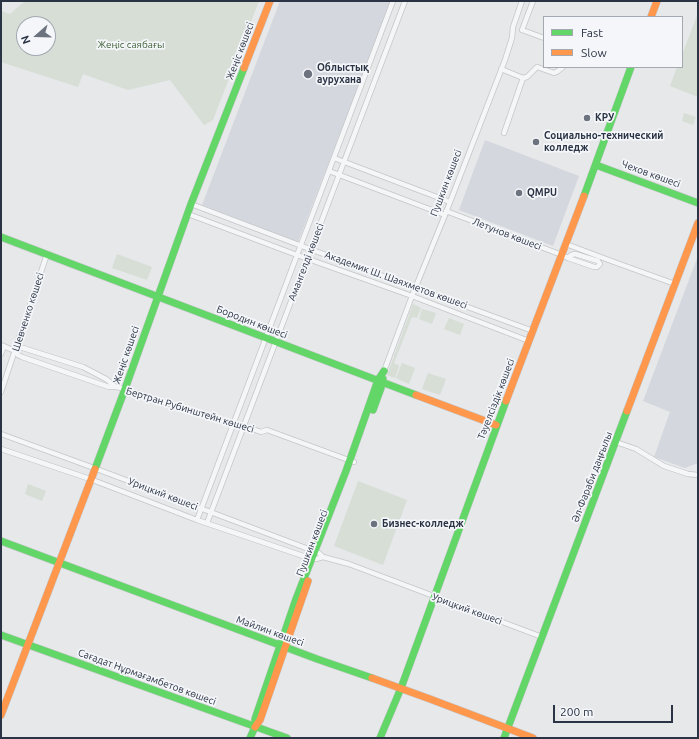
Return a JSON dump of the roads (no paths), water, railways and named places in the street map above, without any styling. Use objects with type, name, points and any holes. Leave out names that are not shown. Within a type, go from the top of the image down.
[{"type":"street","name":"Жеңіс көшесі","points":[[1,715],[125,389],[191,204],[270,1]]},
{"type":"street","name":"Амангелді көшесі","points":[[197,520],[393,1]]},
{"type":"street","name":"Амангелді көшесі","points":[[207,523],[405,1]]},
{"type":"street","name":"Пушкин көшесі","points":[[250,738],[415,288],[446,213],[505,60],[512,38],[513,27],[522,1]]},
{"type":"street","points":[[533,1],[522,30],[543,38]]},
{"type":"street","points":[[651,16],[657,1]]},
{"type":"street","points":[[501,69],[523,78],[527,77],[533,72],[536,67],[554,73],[561,68]]},
{"type":"street","name":"Тәуелсіздік көшесі","points":[[380,738],[401,688],[496,425],[533,331],[565,256],[566,244],[596,165],[629,68]]},
{"type":"street","points":[[504,132],[523,78]]},
{"type":"street","points":[[334,158],[450,202]]},
{"type":"street","name":"Чехов көшесі","points":[[596,165],[698,203]]},
{"type":"street","name":"Летунов көшесі","points":[[329,171],[594,267],[598,267],[600,264],[598,260],[575,254],[565,256]]},
{"type":"street","name":"Академик Ш. Шаяхметов көшесі","points":[[191,204],[533,331]]},
{"type":"street","name":"Академик Ш. Шаяхметов көшесі","points":[[188,214],[307,259],[412,296],[471,320],[529,341]]},
{"type":"street","name":"Әл-Фараби даңғылы","points":[[504,738],[698,223]]},
{"type":"street","name":"Бородин көшесі","points":[[1,237],[496,425]]},
{"type":"street","points":[[566,244],[675,284]]},
{"type":"street","name":"Шевченко көшесі","points":[[1,392],[47,254]]},
{"type":"street","points":[[370,282],[373,272]]},
{"type":"street","points":[[471,320],[474,309]]},
{"type":"street","points":[[2,345],[15,351],[18,348],[24,348],[83,368],[106,379],[117,387]]},
{"type":"street","name":"Шевченко көшесі","points":[[1,354],[2,345]]},
{"type":"street","name":"Бертран Рубинштейн көшесі","points":[[15,351],[22,357],[109,387],[125,389],[233,425],[244,426],[261,432],[267,430],[352,462]]},
{"type":"street","name":"Урицкий көшесі","points":[[1,434],[211,512],[317,556]]},
{"type":"street","points":[[616,442],[636,450],[664,466],[688,474],[698,475]]},
{"type":"street","name":"Урицкий көшесі","points":[[1,449],[90,479],[197,520],[317,556],[349,564],[542,637]]},
{"type":"street","name":"Майлин көшесі","points":[[1,541],[533,738]]},
{"type":"street","name":"Сағадат Нұрмағамбетов көшесі","points":[[1,635],[256,723],[287,738]]},
{"type":"place","name":"Облыстық аурухана","points":[[308,74]]},
{"type":"place","name":"КРУ","points":[[587,118]]},
{"type":"place","name":"Социально-технический колледж","points":[[536,142]]},
{"type":"place","name":"QMPU","points":[[519,193]]},
{"type":"place","name":"Бизнес-колледж","points":[[374,524]]},
{"type":"park label","name":"Жеңіс саябағы","points":[[131,45]]}]
